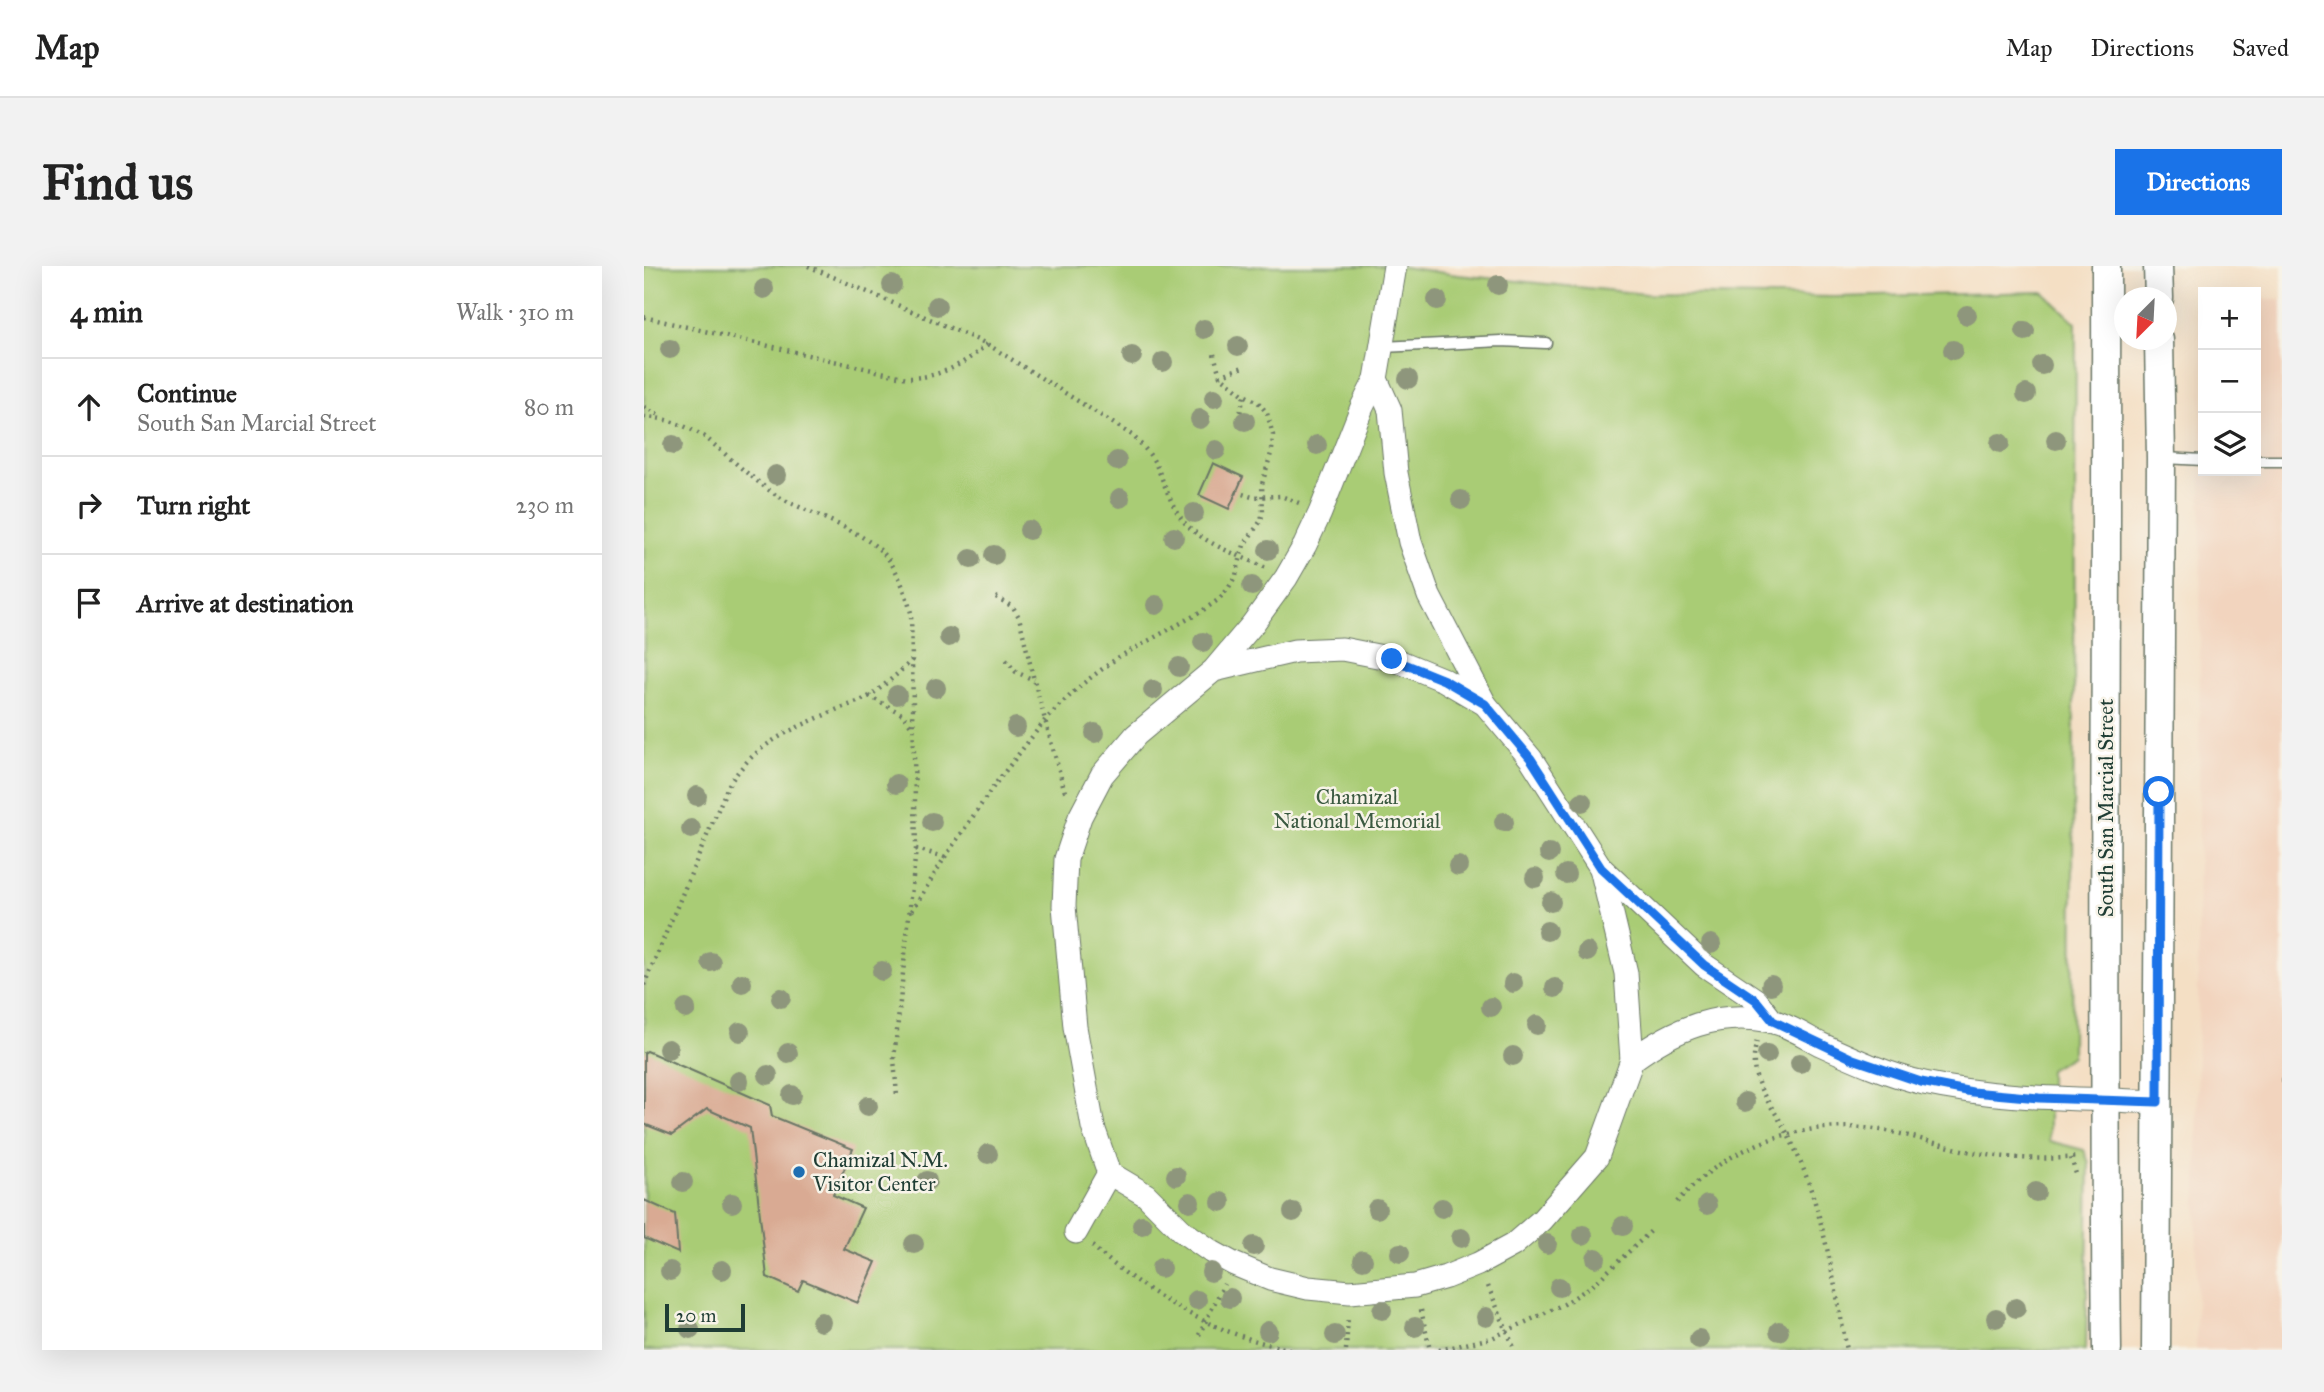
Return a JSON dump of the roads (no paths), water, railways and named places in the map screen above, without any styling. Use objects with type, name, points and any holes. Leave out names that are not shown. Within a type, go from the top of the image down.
[{"type":"street","points":[[1395,266],[1376,379],[1362,407],[1320,513],[1286,578],[1252,625],[1214,670],[1136,735],[1102,775],[1080,817],[1066,859],[1064,906],[1077,1040],[1093,1127],[1109,1173],[1146,1195],[1182,1231],[1234,1264],[1270,1279],[1308,1288],[1349,1292],[1415,1286],[1478,1264],[1513,1245],[1542,1220],[1597,1157],[1632,1060],[1626,973],[1601,868]]},
{"type":"street","name":"South San Marcial Street","points":[[2106,266],[2107,791],[2104,1099],[2107,1350]]},
{"type":"street","points":[[2158,266],[2159,287]]},
{"type":"street","points":[[2156,1350],[2155,1153],[2158,1102],[2161,458],[2159,350]]},
{"type":"street","points":[[1376,379],[1390,410],[1396,473],[1410,541],[1429,596],[1485,704],[1531,759],[1601,868],[1704,965],[1756,1000],[1773,1021]]},
{"type":"street","points":[[1214,670],[1295,650],[1342,649],[1392,659],[1444,680],[1485,704]]},
{"type":"street","points":[[1632,1060],[1658,1041],[1683,1029],[1712,1020],[1773,1021],[1853,1059],[1921,1082],[1972,1092],[2039,1098],[2158,1102]]},
{"type":"street","points":[[1076,1232],[1109,1173]]},
{"type":"lane","points":[[1383,346],[1502,341],[1546,343]]},
{"type":"lane","points":[[2161,458],[2198,460]]},
{"type":"lane","points":[[2261,461],[2282,461]]},
{"type":"place","name":"Chamizal N.M. Visitor Center","points":[[799,1172]]},
{"type":"park label","name":"Chamizal National Memorial","points":[[1357,809]]}]
